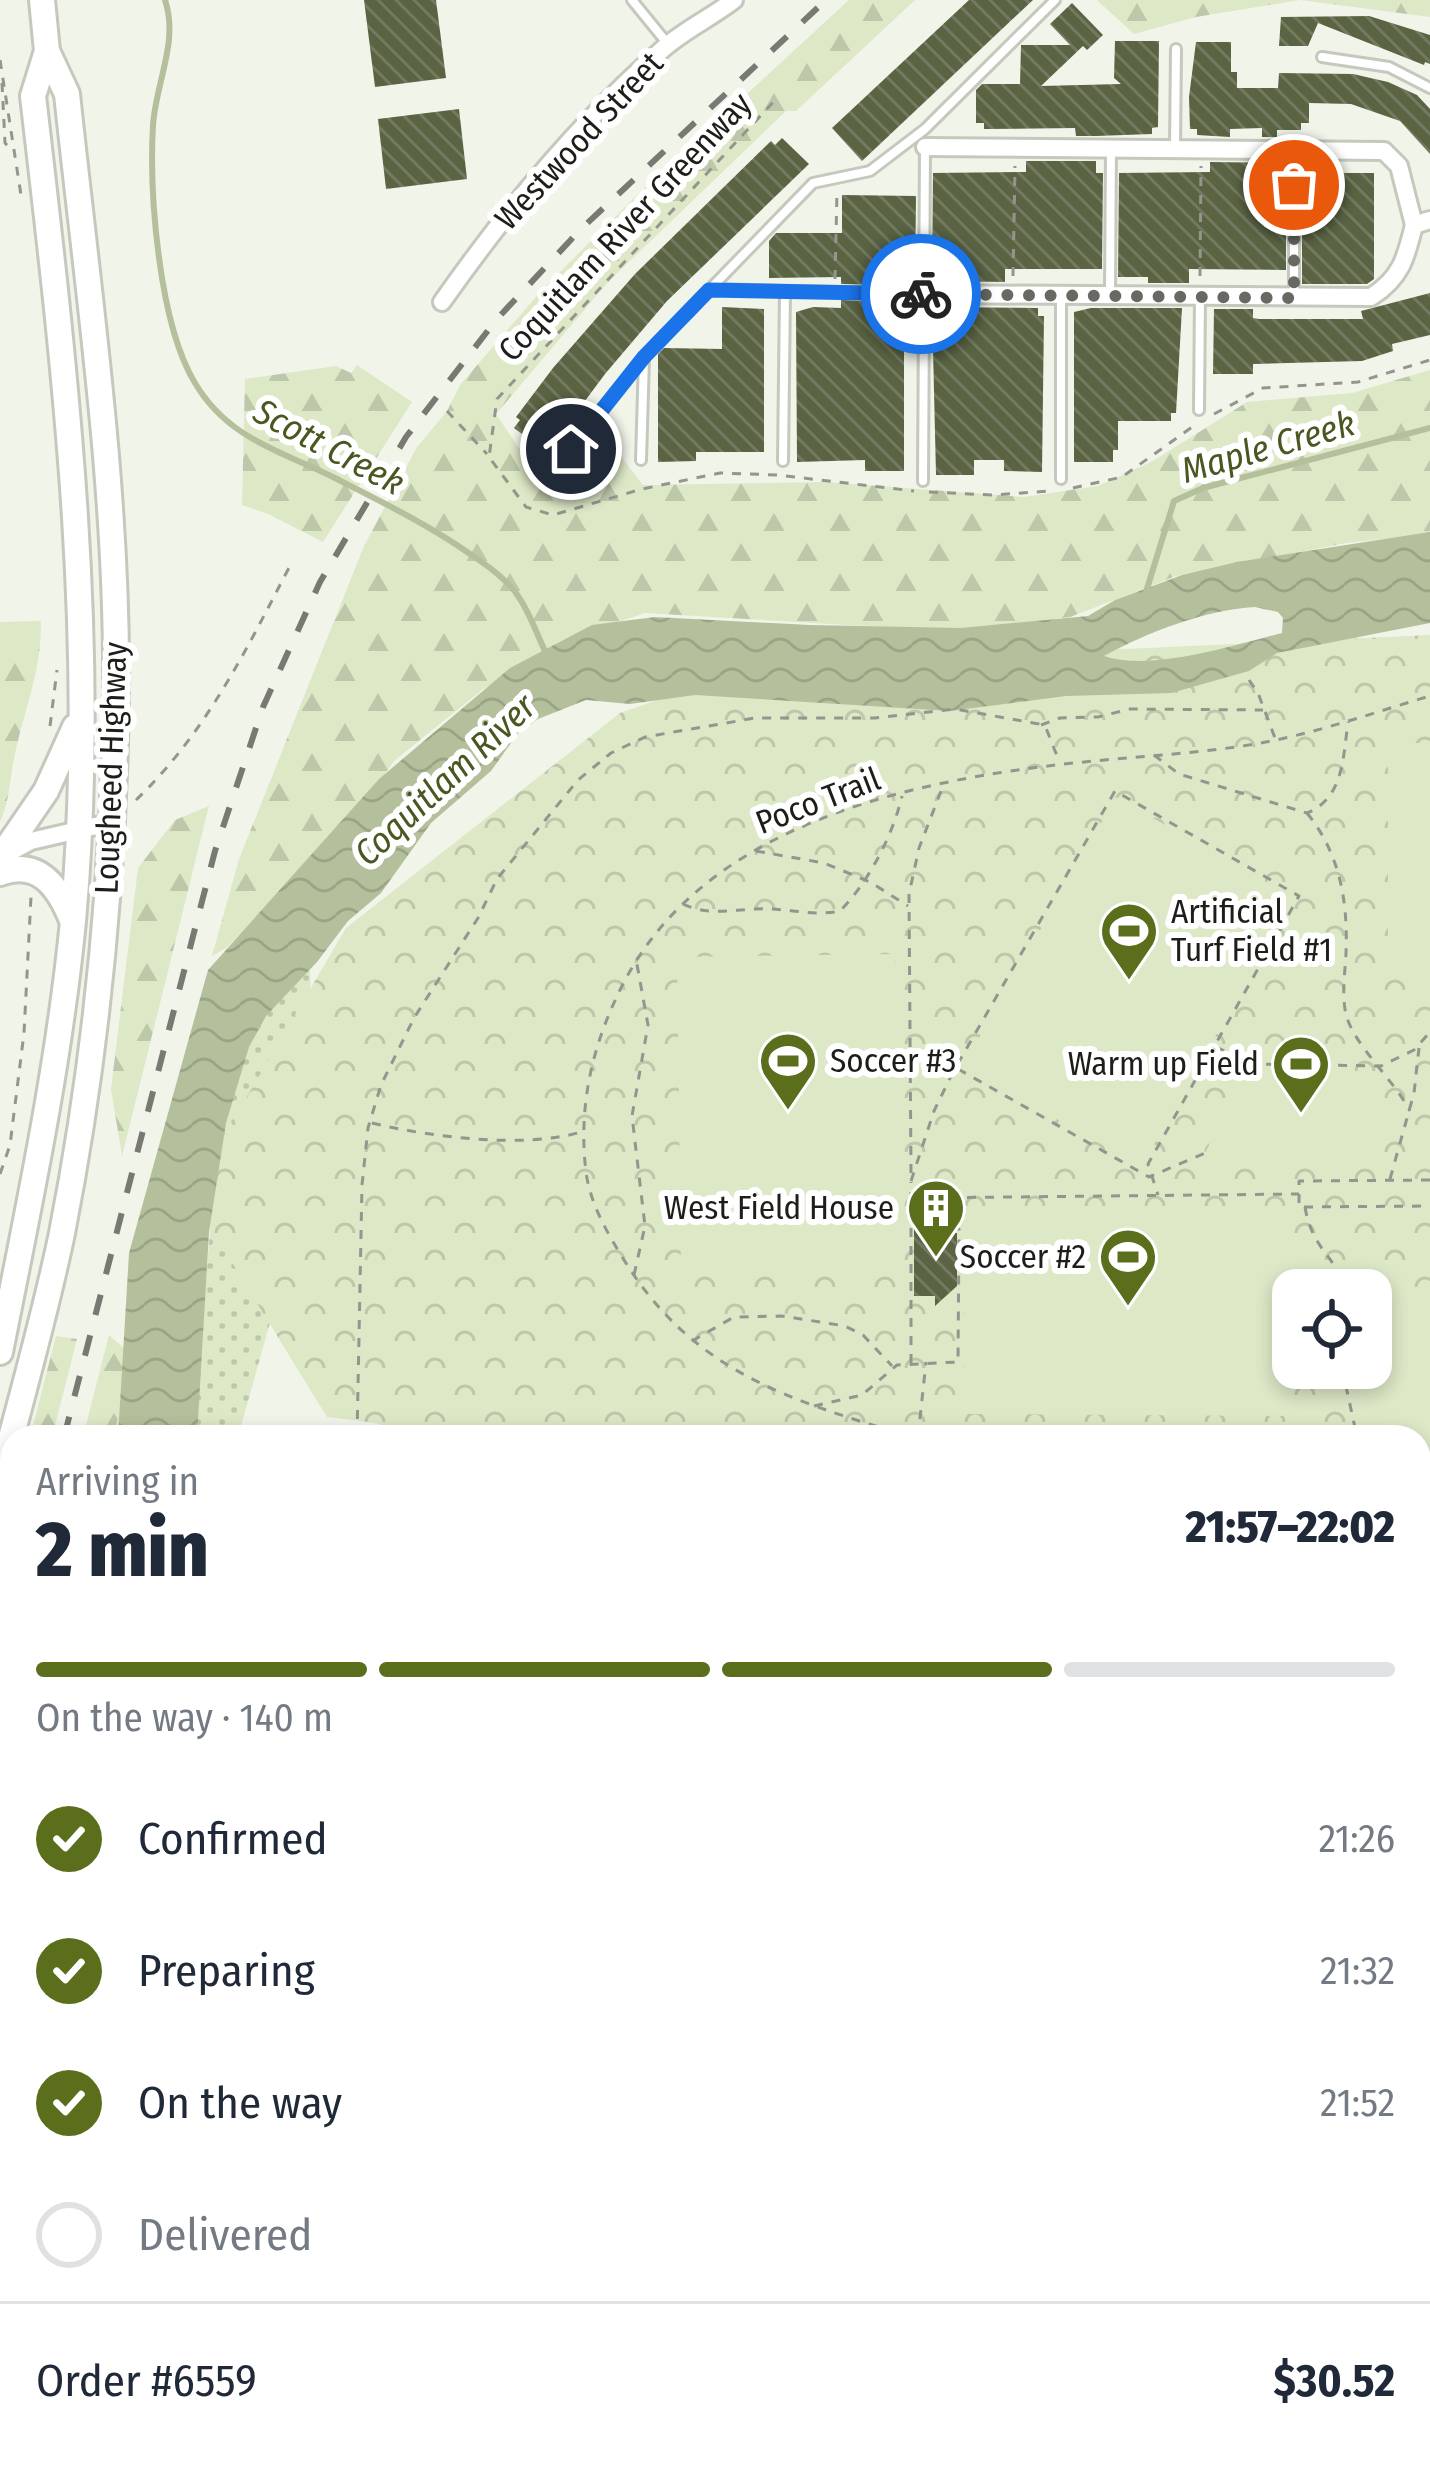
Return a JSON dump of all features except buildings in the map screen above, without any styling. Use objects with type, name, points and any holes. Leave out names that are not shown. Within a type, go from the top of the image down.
[{"type":"main road","name":"Lougheed Highway","points":[[14,1425],[62,1234],[88,1085],[113,822],[115,612],[106,448],[67,94],[47,52],[42,0]]},
{"type":"main road","name":"Lougheed Highway","points":[[0,1352],[55,1060],[73,922],[82,708],[76,492],[33,96],[47,52]]},
{"type":"main road","points":[[0,859],[46,791],[82,708]]},
{"type":"main road","points":[[0,873],[19,868],[43,876],[58,890],[73,922]]},
{"type":"street","name":"Westwood Street","points":[[442,302],[529,189],[668,44],[734,0]]},
{"type":"street","points":[[924,294],[1371,297],[1395,282],[1422,222],[1399,166],[1384,151],[1111,148],[925,138]]},
{"type":"street","points":[[0,859],[23,844],[113,822]]},
{"type":"lane","points":[[632,0],[668,44]]},
{"type":"lane","points":[[571,449],[644,357],[813,182],[870,172],[925,138],[1054,0]]},
{"type":"lane","points":[[1175,148],[1176,49]]},
{"type":"lane","points":[[1322,57],[1389,67],[1430,88]]},
{"type":"lane","points":[[923,481],[925,138]]},
{"type":"lane","points":[[1109,296],[1111,148]]},
{"type":"lane","points":[[1294,148],[1294,298]]},
{"type":"lane","points":[[709,290],[924,294]]},
{"type":"lane","points":[[783,461],[785,291]]},
{"type":"lane","points":[[1061,296],[1061,479]]},
{"type":"lane","points":[[1199,410],[1200,296]]},
{"type":"lane","points":[[641,460],[644,357]]},
{"type":"path","points":[[0,60],[21,197]]},
{"type":"path","name":"Coquitlam River Greenway","points":[[489,457],[497,399],[778,97]]},
{"type":"path","points":[[1012,283],[1015,158]]},
{"type":"path","points":[[1200,296],[1201,158]]},
{"type":"path","points":[[835,285],[837,184]]},
{"type":"path","points":[[447,411],[526,507],[553,514],[720,472],[992,495],[1061,490],[1122,477],[1203,420],[1263,388],[1358,382],[1430,360]]},
{"type":"path","points":[[113,822],[172,765],[220,700],[292,562]]},
{"type":"path","points":[[50,731],[59,662]]},
{"type":"path","points":[[1249,680],[1276,740]]},
{"type":"path","name":"Poco Trail","points":[[876,1425],[787,1398],[728,1369],[692,1341],[634,1277],[608,1234],[589,1190],[583,1131],[589,1077],[605,1019],[636,958],[683,903],[754,850],[804,825],[944,784],[1060,764],[1276,740],[1430,696]]},
{"type":"path","points":[[357,1425],[362,1185],[370,1123],[382,1084],[414,1018],[478,918],[496,879],[578,780],[611,753],[645,737],[755,718],[875,718],[955,709],[1041,725],[1060,764]]},
{"type":"path","points":[[1041,725],[1130,709],[1263,710]]},
{"type":"path","points":[[1307,813],[1328,802],[1336,788],[1348,721]]},
{"type":"path","points":[[1154,755],[1179,774],[1307,813],[1327,838],[1344,897],[1346,1015],[1410,1111]]},
{"type":"path","points":[[911,1363],[908,907],[919,848],[944,784]]},
{"type":"path","points":[[911,1181],[934,1111],[1115,791],[1299,896],[1148,1164],[1159,1196]]},
{"type":"path","points":[[683,903],[706,910],[836,912],[864,879],[894,823],[903,794]]},
{"type":"path","points":[[754,850],[824,863],[864,879],[908,907]]},
{"type":"path","points":[[0,1174],[10,1145],[24,1033],[27,912],[37,884]]},
{"type":"path","points":[[634,1277],[644,1226],[632,1116],[648,1025],[636,958]]},
{"type":"path","points":[[1216,1048],[1251,1064],[1379,1066],[1419,1046],[1430,1032]]},
{"type":"path","points":[[1390,1180],[1410,1111],[1419,1046]]},
{"type":"path","points":[[1377,1076],[1379,1066]]},
{"type":"path","points":[[957,1068],[1149,1177]]},
{"type":"path","points":[[370,1123],[416,1134],[548,1142],[583,1131]]},
{"type":"path","points":[[1149,1177],[1205,1153]]},
{"type":"path","points":[[1430,1180],[1299,1181],[1299,1207],[1430,1206]]},
{"type":"path","points":[[911,1198],[1299,1194]]},
{"type":"path","points":[[813,1406],[862,1395],[893,1367],[958,1362],[959,1228],[945,1229],[945,1198]]},
{"type":"path","points":[[1305,1207],[1317,1246],[1337,1269]]},
{"type":"path","points":[[692,1341],[734,1317],[802,1318],[863,1335],[893,1367]]},
{"type":"path","points":[[917,1425],[926,1362]]},
{"type":"path","points":[[1347,1389],[1354,1425]]},
{"type":"green space","points":[[849,0],[915,0],[796,111],[786,111],[608,282],[496,414],[521,451],[565,462],[609,441],[643,485],[826,482],[1024,497],[1098,486],[1153,461],[1247,402],[1352,393],[1430,370],[1430,534],[1346,543],[1176,576],[1070,617],[951,631],[645,613],[561,641],[482,690],[394,761],[348,827],[226,948],[212,956],[239,859],[364,546],[417,447],[447,411],[460,385],[541,291],[634,198]]},
{"type":"green space","points":[[1097,0],[1300,0],[1196,17],[1134,34]]},
{"type":"green space","points":[[1300,0],[1430,0],[1430,17]]},
{"type":"green space","points":[[357,365],[412,402],[323,542],[242,505],[245,379],[336,366],[351,373]]},
{"type":"green space","points":[[41,621],[35,675],[0,822],[0,622]]},
{"type":"green space","points":[[1430,635],[1430,1425],[381,1425],[327,1417],[190,1194],[180,1425],[116,1425],[183,1163],[191,1192],[346,928],[620,713],[756,666]]},
{"type":"green space","points":[[1399,743],[1430,743],[1430,975],[1388,975],[1388,755]]},
{"type":"green space","name":"Artificial Turf Field #1","points":[[1116,797],[1294,898],[1141,1167],[963,1066]]},
{"type":"green space","points":[[209,806],[122,1156],[111,1089],[138,868],[175,820]]},
{"type":"green space","name":"Soccer #3","points":[[895,954],[898,1268],[681,1271],[677,957]]},
{"type":"green space","points":[[310,967],[314,1165],[241,1425],[194,1425],[218,1135],[238,1060],[264,1017]]},
{"type":"green space","name":"Warm up Field","points":[[1379,1076],[1380,1165],[1199,1167],[1239,1078]]},
{"type":"green space","name":"Soccer #2","points":[[965,1216],[1291,1217],[1291,1269],[1272,1269],[1272,1389],[1291,1389],[1291,1416],[965,1414]]},
{"type":"green space","points":[[1430,1289],[1430,1425],[1358,1425],[1350,1389],[1392,1389],[1392,1295]]},
{"type":"green space","points":[[109,1335],[138,1361],[121,1425],[86,1425]]},
{"type":"green space","points":[[56,1336],[77,1339],[55,1425],[33,1425]]},
{"type":"water","name":"Coquitlam River","points":[[1430,532],[1430,623],[1277,653],[1249,671],[1171,693],[1066,696],[950,711],[695,695],[630,704],[586,700],[519,732],[491,771],[431,823],[381,893],[348,921],[266,1016],[249,1047],[226,1123],[209,1232],[198,1425],[119,1425],[129,1253],[208,970],[379,779],[510,668],[592,625],[655,617],[961,628],[1088,616],[1115,600],[1182,575]],"holes":[[[1255,607],[1278,612],[1283,618],[1282,633],[1193,655],[1145,661],[1104,656],[1197,617]]]},
{"type":"waterway","name":"Scott Creek","points":[[165,0],[168,46],[153,125],[155,221],[173,328],[195,383],[240,431],[404,514],[490,568],[518,596],[546,653]]},
{"type":"waterway","name":"Maple Creek","points":[[1146,592],[1174,501],[1203,488],[1430,428]]},
{"type":"railway","points":[[67,1425],[215,851],[263,707],[320,582],[406,437],[496,320],[581,229],[826,0]]},
{"type":"way so far","points":[[921,294],[1294,298],[1294,185]]},
{"type":"place","name":"Artificial Turf Field #1","points":[[1129,982]]},
{"type":"place","name":"Soccer #3","points":[[788,1112]]},
{"type":"place","name":"Warm up Field","points":[[1301,1115]]},
{"type":"place","name":"West Field House","points":[[936,1259]]},
{"type":"place","name":"Soccer #2","points":[[1128,1308]]},
{"type":"route","points":[[571,449],[644,357],[709,290],[921,294]]}]
